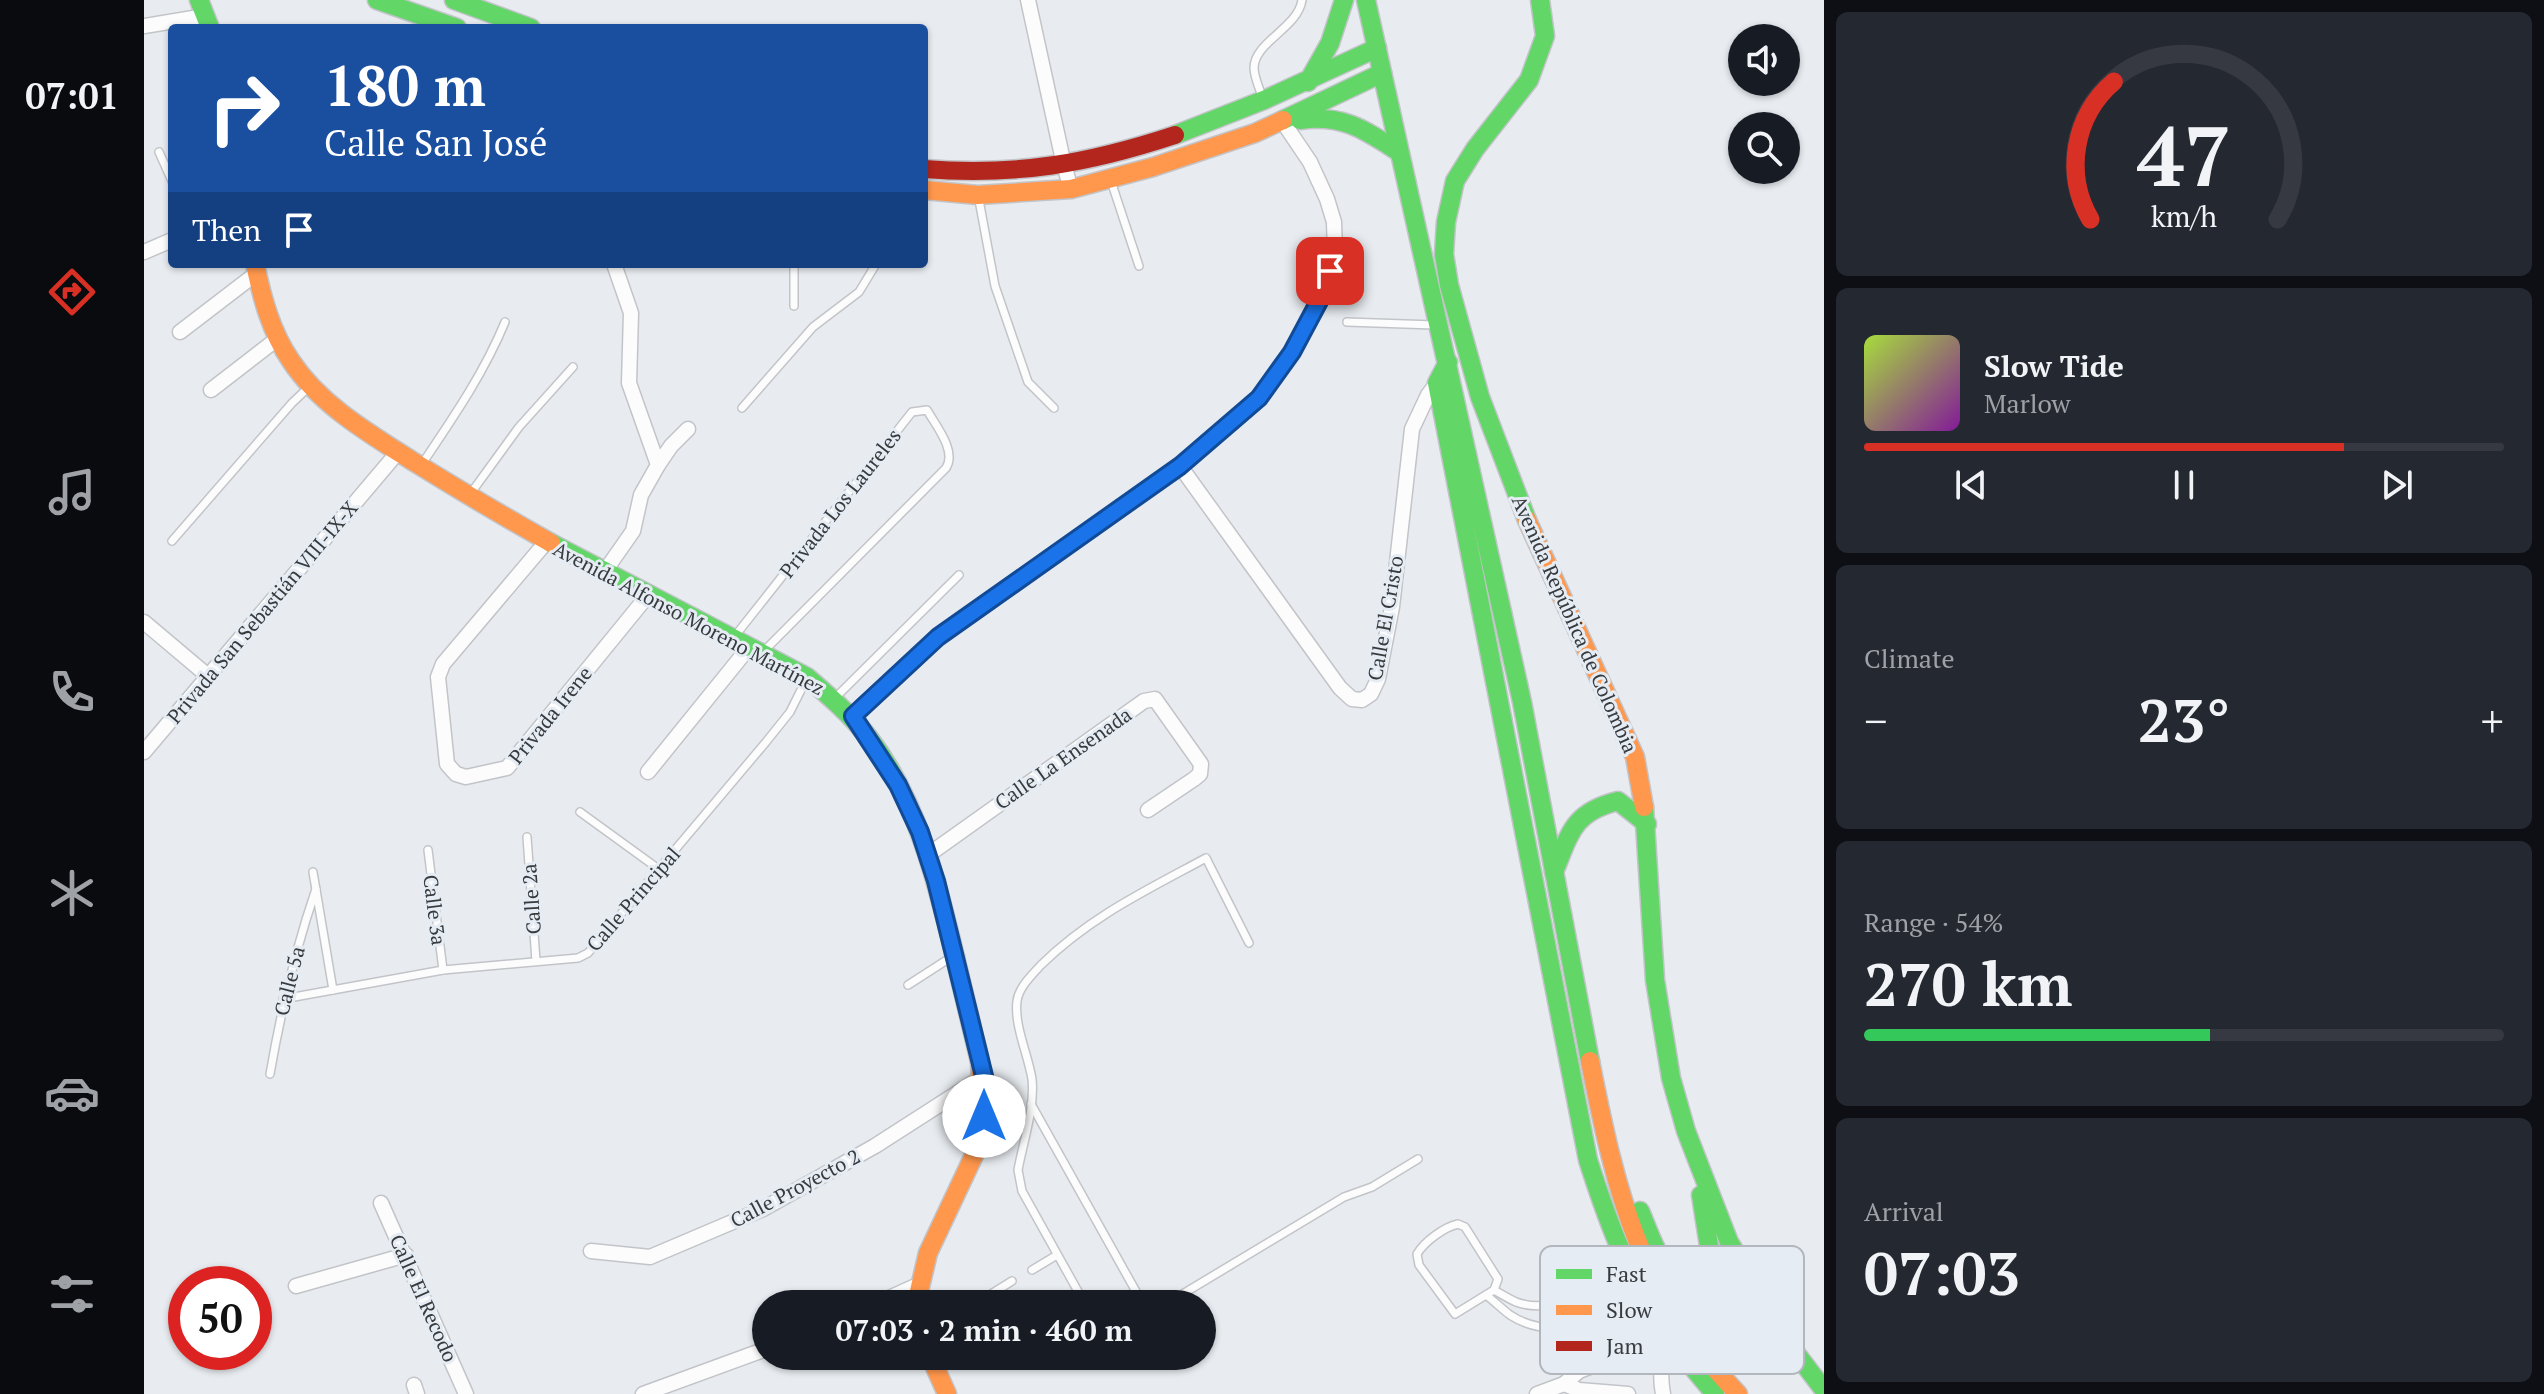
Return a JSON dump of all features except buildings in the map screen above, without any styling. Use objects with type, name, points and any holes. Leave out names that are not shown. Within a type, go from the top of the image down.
[{"type":"main road","points":[[377,0],[446,24]]},
{"type":"main road","points":[[454,0],[499,7],[525,24]]},
{"type":"main road","points":[[1308,82],[1330,44],[1344,0]]},
{"type":"main road","name":"Avenida República de Colombia","points":[[1366,0],[1522,702],[1607,1147],[1632,1246]]},
{"type":"main road","name":"Avenida República de Colombia","points":[[1540,0],[1545,36],[1529,80],[1483,137],[1455,181],[1446,222],[1444,254],[1449,285],[1480,397],[1536,543],[1635,757],[1647,824],[1655,980],[1671,1078],[1699,1168],[1731,1246]]},
{"type":"main road","points":[[928,169],[1007,171],[1064,165],[1169,136],[1308,82],[1377,48]]},
{"type":"main road","points":[[928,190],[978,195],[1071,189],[1110,179],[1283,122],[1382,73]]},
{"type":"main road","points":[[1283,122],[1331,118],[1370,130],[1399,152]]},
{"type":"main road","name":"Avenida Alfonso Moreno Martínez","points":[[256,268],[263,308],[277,339],[302,376],[312,385],[398,452],[469,496],[547,541],[807,677],[853,716],[898,785],[928,855],[984,1076],[984,1116],[979,1143],[925,1261],[918,1290]]},
{"type":"main road","points":[[1448,362],[1437,383],[1588,1160],[1609,1225],[1624,1246]]},
{"type":"main road","points":[[1554,872],[1578,816],[1599,804],[1618,801],[1647,824]]},
{"type":"main road","points":[[1607,1147],[1621,1160],[1629,1175],[1640,1213],[1655,1246]]},
{"type":"main road","points":[[1699,1168],[1709,1246]]},
{"type":"main road","name":"Avenida República de Colombia","points":[[1804,1364],[1824,1390]]},
{"type":"main road","points":[[936,1370],[947,1394]]},
{"type":"main road","points":[[1699,1374],[1715,1394]]},
{"type":"main road","name":"Avenida República de Colombia","points":[[1720,1374],[1738,1394]]},
{"type":"street","points":[[1028,0],[1071,189]]},
{"type":"street","points":[[144,26],[205,15]]},
{"type":"street","points":[[853,716],[938,637],[1180,466],[1259,398],[1292,352],[1325,290],[1335,252],[1334,222],[1327,199],[1310,162],[1283,122]]},
{"type":"street","points":[[144,252],[168,242]]},
{"type":"street","points":[[180,332],[256,268]]},
{"type":"street","points":[[615,268],[631,313],[629,383],[658,465]]},
{"type":"street","points":[[211,390],[277,339]]},
{"type":"street","name":"Calle El Cristo","points":[[1180,466],[1340,688],[1352,699],[1362,700],[1371,694],[1378,679],[1389,622],[1412,429],[1437,383]]},
{"type":"street","points":[[605,571],[633,531],[641,495],[658,465],[688,429]]},
{"type":"street","name":"Privada San Sebastián VIII-IX-X","points":[[144,752],[398,452]]},
{"type":"street","name":"Privada Irene","points":[[547,541],[443,664],[438,677],[447,764],[456,774],[466,777],[507,768],[649,594]]},
{"type":"street","points":[[144,622],[208,676]]},
{"type":"street","points":[[648,772],[748,646]]},
{"type":"street","name":"Calle La Ensenada","points":[[928,855],[1144,701],[1155,699],[1201,764],[1200,774],[1148,810]]},
{"type":"street","name":"Calle Proyecto 2","points":[[591,1251],[650,1257],[763,1209],[875,1146],[984,1076]]},
{"type":"street","name":"Calle El Recodo","points":[[381,1203],[466,1394]]},
{"type":"street","points":[[296,1286],[406,1255]]},
{"type":"street","points":[[643,1394],[752,1354]]},
{"type":"street","points":[[1563,1389],[1576,1374]]},
{"type":"street","points":[[1660,1374],[1663,1394]]},
{"type":"street","points":[[1537,1394],[1563,1389],[1628,1394]]},
{"type":"lane","points":[[1263,99],[1254,68],[1257,56],[1288,25],[1302,0]]},
{"type":"lane","points":[[159,152],[168,172]]},
{"type":"lane","points":[[1110,179],[1139,266]]},
{"type":"lane","points":[[978,195],[995,286],[1028,382],[1054,408]]},
{"type":"lane","points":[[794,268],[794,306]]},
{"type":"lane","points":[[742,408],[813,327],[859,292],[874,268]]},
{"type":"lane","points":[[421,466],[469,394],[492,354],[505,322]]},
{"type":"lane","points":[[1347,322],[1440,325]]},
{"type":"lane","points":[[469,496],[519,427],[573,367]]},
{"type":"lane","points":[[172,541],[292,403],[312,385]]},
{"type":"lane","name":"Privada Los Laureles","points":[[927,410],[950,452],[946,468],[748,646],[912,412],[927,410]]},
{"type":"lane","points":[[835,698],[959,575]]},
{"type":"lane","name":"Calle Principal","points":[[283,999],[443,970],[578,958],[588,953],[790,712],[807,677]]},
{"type":"lane","points":[[580,812],[660,870]]},
{"type":"lane","name":"Calle 2a","points":[[527,837],[536,961]]},
{"type":"lane","name":"Calle 3a","points":[[428,850],[443,970]]},
{"type":"lane","points":[[1077,1290],[1022,1191],[1019,1179],[1032,1083],[1018,1016],[1017,1001],[1025,984],[1068,938],[1107,911],[1206,858],[1249,943]]},
{"type":"lane","points":[[313,872],[333,990]]},
{"type":"lane","name":"Calle 5a","points":[[270,1074],[283,999],[316,889]]},
{"type":"lane","points":[[908,985],[954,955]]},
{"type":"lane","points":[[1031,1104],[1135,1290]]},
{"type":"lane","points":[[1189,1290],[1344,1197],[1372,1187],[1418,1159]]},
{"type":"lane","points":[[1451,1225],[1461,1226],[1496,1275],[1498,1282],[1494,1290],[1455,1314],[1419,1265],[1419,1249],[1451,1225]]},
{"type":"lane","points":[[1032,1270],[1057,1255]]},
{"type":"lane","points":[[998,1290],[1012,1281]]},
{"type":"lane","points":[[1494,1290],[1516,1302],[1540,1304]]},
{"type":"lane","points":[[1486,1295],[1510,1315],[1540,1326]]},
{"type":"traffic: fast","points":[[199,0],[208,24]]},
{"type":"traffic: fast","points":[[377,0],[446,24]]},
{"type":"traffic: fast","points":[[454,0],[520,24]]},
{"type":"traffic: fast","points":[[1308,82],[1330,43],[1344,0]]},
{"type":"traffic: fast","points":[[1366,0],[1522,702],[1590,1061]]},
{"type":"traffic: fast","points":[[1527,520],[1480,397],[1449,285],[1444,254],[1446,222],[1455,181],[1475,149],[1529,80],[1545,36],[1540,0]]},
{"type":"traffic: fast","points":[[1175,135],[1264,100],[1377,48]]},
{"type":"traffic: fast","points":[[1283,120],[1382,73]]},
{"type":"traffic: fast","points":[[1300,120],[1329,119],[1341,122],[1364,131],[1399,152]]},
{"type":"traffic: fast","points":[[1448,362],[1437,383],[1588,1160],[1619,1246]]},
{"type":"traffic: fast","points":[[551,543],[807,677],[847,714],[886,762],[913,815],[933,871],[955,957]]},
{"type":"traffic: fast","points":[[1554,872],[1569,835],[1591,811],[1618,801],[1647,824]]},
{"type":"traffic: fast","points":[[1644,807],[1655,980],[1671,1078],[1686,1131],[1731,1246]]},
{"type":"traffic: fast","points":[[1701,1195],[1709,1246]]},
{"type":"traffic: fast","points":[[1640,1211],[1654,1246]]},
{"type":"traffic: fast","points":[[1804,1364],[1824,1390]]},
{"type":"traffic: fast","points":[[1698,1374],[1715,1394]]},
{"type":"traffic: slow","points":[[928,190],[978,195],[1071,189],[1153,167],[1255,133],[1283,120]]},
{"type":"traffic: slow","points":[[256,268],[264,302],[278,338],[303,377],[331,405],[380,441],[551,543]]},
{"type":"traffic: slow","points":[[1527,520],[1635,757],[1644,807]]},
{"type":"traffic: slow","points":[[919,1290],[928,1253],[977,1149],[983,1121],[980,1062],[955,957]]},
{"type":"traffic: slow","points":[[1590,1061],[1611,1156],[1640,1246]]},
{"type":"traffic: slow","points":[[936,1370],[947,1394]]},
{"type":"traffic: slow","points":[[1720,1374],[1738,1394]]},
{"type":"traffic: jam","points":[[928,169],[990,171],[1051,166],[1112,154],[1175,135]]},
{"type":"route","points":[[984,1116],[984,1076],[936,881],[920,832],[898,785],[853,716],[938,637],[1180,466],[1259,398],[1292,352],[1325,290],[1330,271]]}]
